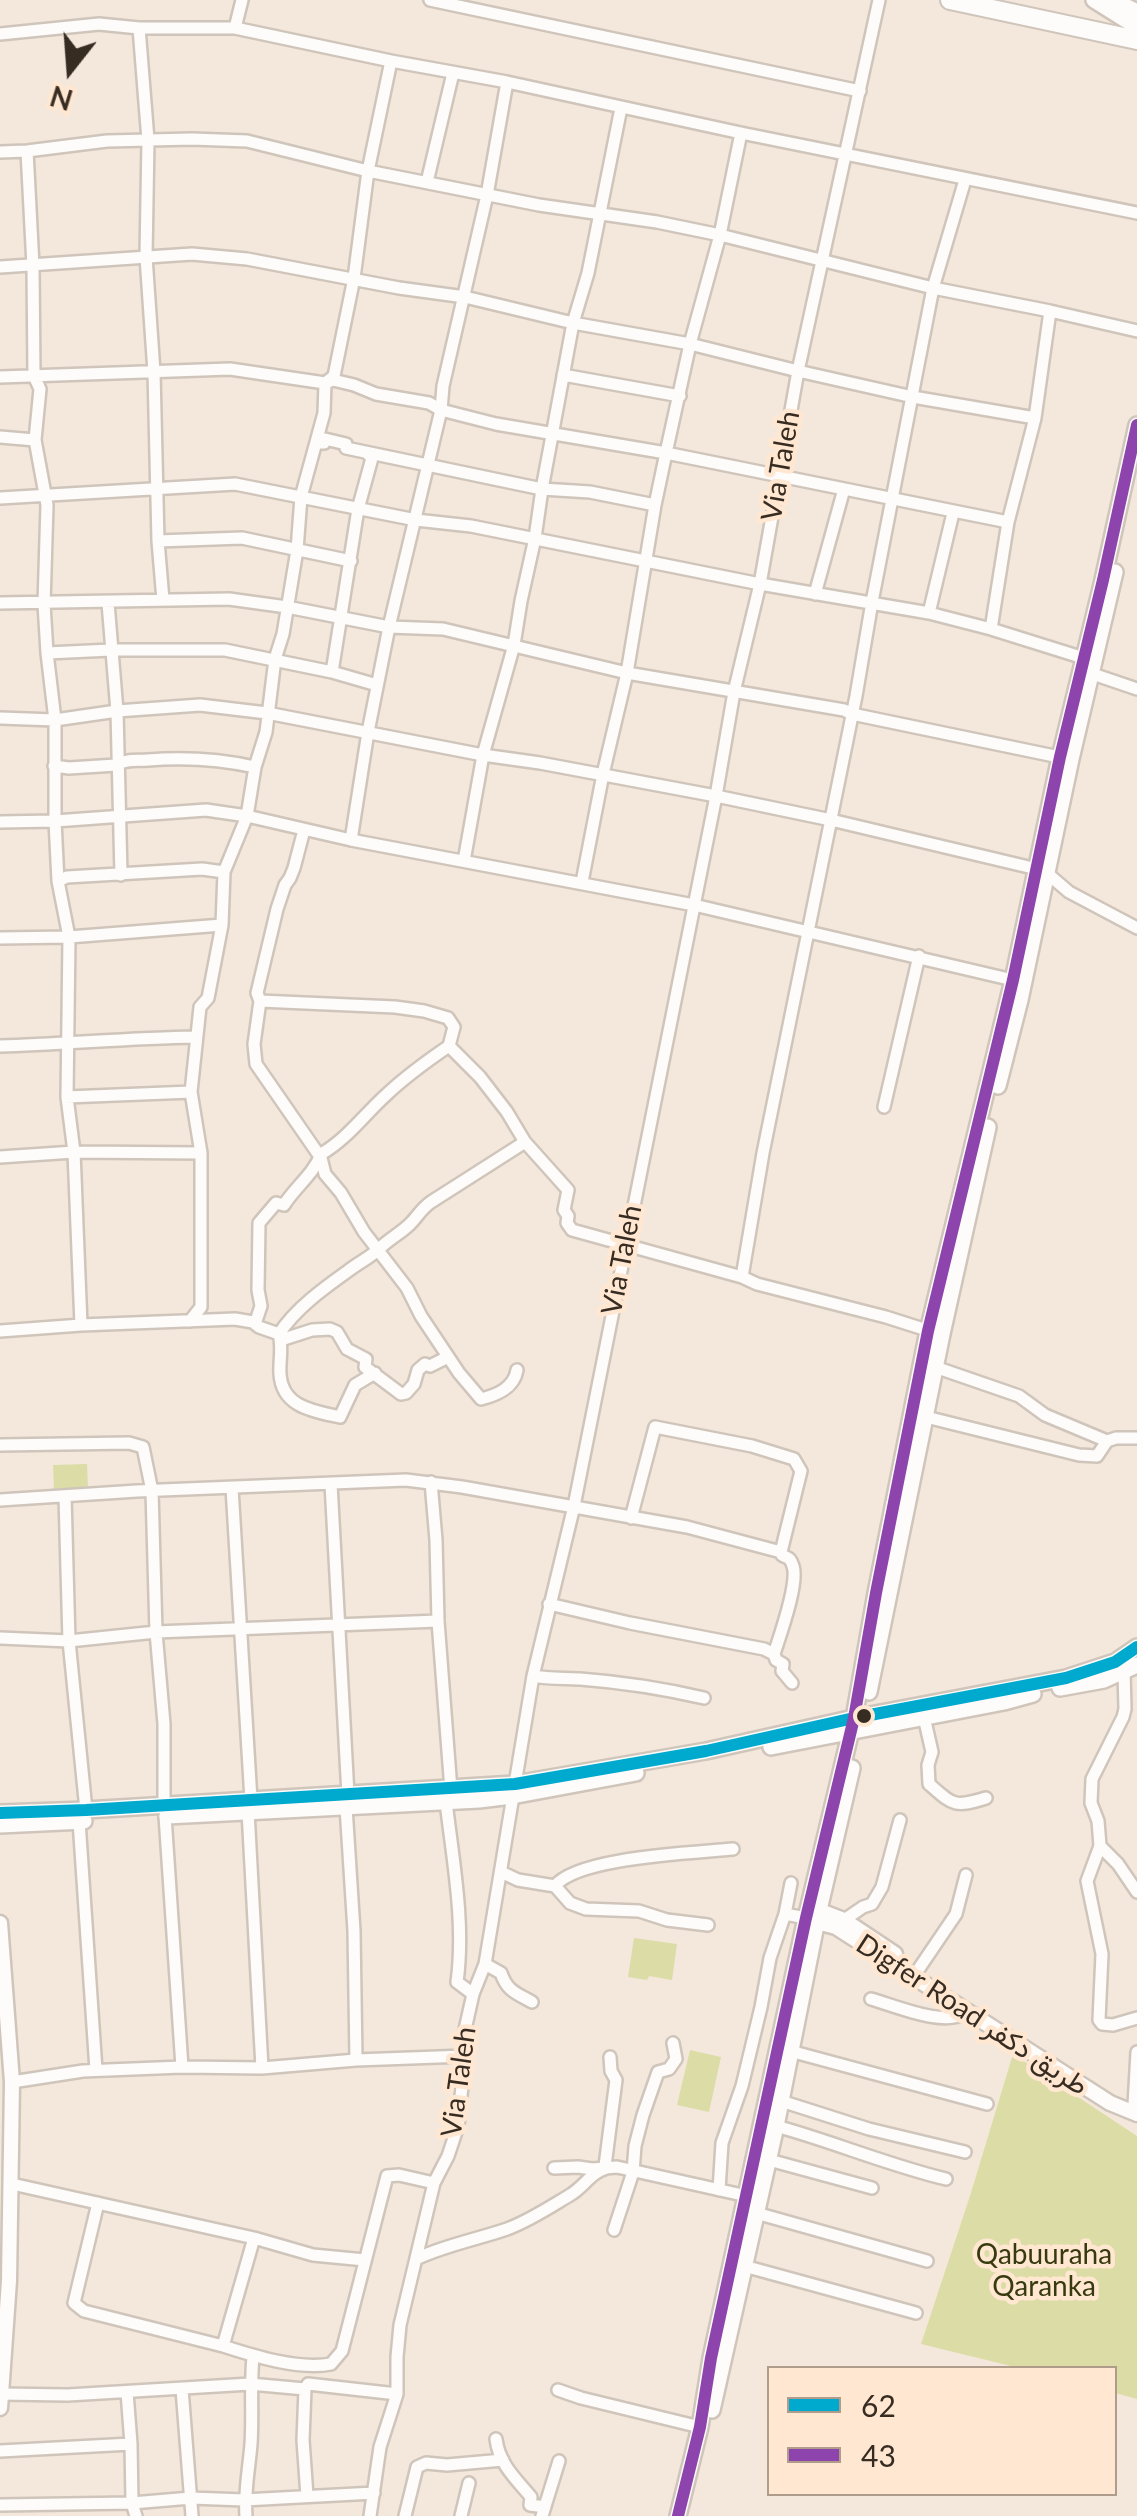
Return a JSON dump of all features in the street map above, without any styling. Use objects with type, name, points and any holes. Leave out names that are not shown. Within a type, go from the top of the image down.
[{"type":"highway","points":[[950,0],[1137,40]]},
{"type":"highway","points":[[997,0],[1137,27]]},
{"type":"main road","points":[[1094,0],[1137,27]]},
{"type":"main road","points":[[1113,0],[1137,12]]},
{"type":"main road","points":[[882,1595],[926,1416],[935,1367],[935,1332],[1134,474],[1137,425]]},
{"type":"main road","points":[[678,2516],[747,2196],[857,1723],[935,1332],[1013,980],[1043,872]]},
{"type":"main road","points":[[0,1825],[164,1810],[514,1790],[777,1740],[1066,1678],[1115,1662],[1137,1648]]},
{"type":"main road","points":[[857,1723],[924,1717],[1104,1680],[1130,1668]]},
{"type":"main road","points":[[0,1813],[82,1816]]},
{"type":"main road","points":[[688,2516],[769,2160],[812,1914]]},
{"type":"street","points":[[235,28],[242,0]]},
{"type":"street","points":[[430,0],[860,91]]},
{"type":"street","name":"Via Taleh","points":[[370,2516],[380,2447],[397,2394],[400,2326],[434,2183],[458,2126],[464,2034],[472,1994],[485,1964],[533,1676],[574,1506],[734,692],[760,584],[798,371],[879,0]]},
{"type":"street","points":[[0,34],[99,24],[235,28],[1137,213]]},
{"type":"street","points":[[139,28],[148,140],[146,257],[163,600]]},
{"type":"street","points":[[325,383],[334,376],[391,61]]},
{"type":"street","points":[[426,182],[452,73]]},
{"type":"street","points":[[351,840],[377,685],[441,410],[442,386],[487,195],[507,82]]},
{"type":"street","points":[[464,861],[482,756],[514,645],[563,376],[621,108]]},
{"type":"street","points":[[582,882],[602,774],[627,672],[654,506],[741,134]]},
{"type":"street","points":[[0,152],[107,141],[247,141],[368,172],[720,235],[933,288],[1137,331]]},
{"type":"street","points":[[27,152],[34,376],[40,390],[35,440],[47,505],[44,604],[55,720],[58,882],[69,936],[67,1097],[74,1152],[81,1325]]},
{"type":"street","points":[[742,1277],[933,288],[965,180]]},
{"type":"street","points":[[0,267],[192,254],[246,259],[465,297],[574,323],[690,344],[914,397],[1034,418]]},
{"type":"street","points":[[991,628],[1008,522],[1034,418],[1050,311]]},
{"type":"street","points":[[0,377],[230,369],[325,383],[339,381],[496,424],[666,453],[1008,522]]},
{"type":"street","points":[[563,376],[680,396]]},
{"type":"street","points":[[190,1322],[201,1308],[201,1153],[191,1092],[195,1037],[200,1006],[208,998],[222,925],[224,872],[247,816],[255,767],[266,732],[301,496],[324,413],[325,383]]},
{"type":"street","points":[[0,437],[35,440]]},
{"type":"street","points":[[316,443],[324,443],[325,438],[367,453],[542,489],[590,492],[654,506]]},
{"type":"street","points":[[332,672],[358,509],[372,458],[367,453]]},
{"type":"street","points":[[0,498],[236,484],[929,613],[991,628],[1137,689]]},
{"type":"street","points":[[816,594],[844,489]]},
{"type":"street","points":[[929,613],[953,513]]},
{"type":"street","points":[[158,540],[242,538],[351,562]]},
{"type":"street","points":[[0,603],[228,599],[389,627],[443,629],[627,672],[844,710],[1066,758]]},
{"type":"street","points":[[108,603],[117,711],[121,875]]},
{"type":"street","points":[[47,654],[226,650],[377,685]]},
{"type":"street","points":[[0,718],[55,720],[200,705],[267,713],[482,756],[602,774],[831,820],[1043,872],[1069,892],[1137,928]]},
{"type":"street","points":[[54,766],[116,765],[122,761],[162,758],[217,759],[255,767]]},
{"type":"street","points":[[0,822],[55,822],[206,810],[247,816],[351,840],[694,905],[1013,980]]},
{"type":"street","points":[[304,830],[294,868],[284,885],[257,993],[260,1001],[254,1044],[256,1064],[321,1158],[324,1174],[341,1193],[364,1232],[407,1288],[448,1357],[481,1399],[504,1390],[516,1380],[517,1370]]},
{"type":"street","points":[[58,882],[68,877],[202,869],[224,872]]},
{"type":"street","points":[[0,938],[222,925]]},
{"type":"street","points":[[884,1107],[919,956]]},
{"type":"street","points":[[255,1324],[261,1306],[259,1223],[276,1204],[284,1205],[312,1173],[321,1154],[352,1131],[407,1076],[449,1046],[454,1027],[448,1018],[395,1007],[260,1001]]},
{"type":"street","points":[[0,1046],[195,1037]]},
{"type":"street","points":[[449,1046],[465,1060],[507,1112],[525,1142],[568,1190],[564,1210],[572,1230],[935,1332]]},
{"type":"street","points":[[67,1097],[191,1092]]},
{"type":"street","points":[[375,1373],[355,1385],[340,1417],[294,1403],[284,1394],[280,1375],[280,1337],[286,1324],[410,1224],[419,1211],[525,1142]]},
{"type":"street","points":[[0,1158],[74,1152],[201,1153]]},
{"type":"street","points":[[0,1331],[243,1319],[280,1337],[330,1330],[338,1332],[347,1349],[366,1359],[365,1367],[406,1394],[418,1370],[448,1357]]},
{"type":"street","points":[[935,1367],[1019,1396],[1045,1416],[1107,1441]]},
{"type":"street","points":[[926,1416],[1079,1455],[1097,1456],[1107,1441],[1137,1438]]},
{"type":"street","points":[[631,1518],[655,1427],[752,1446],[794,1459],[800,1471],[781,1552]]},
{"type":"street","points":[[0,1444],[143,1447],[152,1490],[156,1632],[164,1724],[164,1810],[182,2067]]},
{"type":"street","points":[[0,1500],[406,1480],[686,1526],[781,1552],[789,1558],[795,1569],[788,1612],[774,1654],[792,1683]]},
{"type":"street","points":[[431,1482],[448,1796],[458,1899],[456,1982],[472,1994]]},
{"type":"street","points":[[331,1484],[354,1931],[356,2060]]},
{"type":"street","points":[[232,1488],[262,2068]]},
{"type":"street","points":[[65,1496],[69,1640],[96,2070]]},
{"type":"street","points":[[550,1604],[774,1654]]},
{"type":"street","points":[[0,1638],[69,1640],[156,1632],[438,1621]]},
{"type":"street","points":[[1130,1668],[1123,1717],[1092,1780],[1091,1803],[1098,1821],[1100,1846],[1087,1881],[1102,1954],[1100,2020],[1113,2026],[1137,2018]]},
{"type":"street","points":[[533,1676],[660,1689],[704,1698]]},
{"type":"street","points":[[924,1717],[932,1752],[929,1784],[950,1802],[968,1804],[986,1798]]},
{"type":"street","points":[[844,1920],[872,1904],[882,1887],[900,1820]]},
{"type":"street","points":[[1100,1846],[1137,1892]]},
{"type":"street","points":[[555,1886],[562,1877],[611,1862],[733,1848]]},
{"type":"street","points":[[501,1872],[518,1880],[555,1886],[570,1903],[586,1908],[639,1911],[667,1920],[708,1925]]},
{"type":"street","points":[[918,1970],[956,1914],[966,1875]]},
{"type":"street","points":[[719,2190],[722,2143],[742,2086],[791,1883]]},
{"type":"street","points":[[784,1914],[812,1914]]},
{"type":"street","name":"Digfer Road طريق دكفر","points":[[812,1914],[844,1920],[1104,2092],[1136,2108]]},
{"type":"street","name":"Digfer Road طريق دكفر","points":[[812,1914],[1110,2103],[1136,2108]]},
{"type":"street","points":[[0,1923],[12,2082],[12,2184],[6,2214],[0,2399],[250,2384],[397,2394]]},
{"type":"street","points":[[485,1964],[501,1972],[512,1992],[532,2002]]},
{"type":"street","points":[[871,2000],[944,2019],[958,2019],[967,2012]]},
{"type":"street","points":[[614,2230],[658,2072],[669,2068],[676,2059],[673,2044]]},
{"type":"street","points":[[790,2051],[987,2104]]},
{"type":"street","points":[[1136,2108],[1137,2052]]},
{"type":"street","points":[[12,2082],[96,2070],[262,2068],[465,2056]]},
{"type":"street","points":[[607,2168],[604,2166],[616,2080],[610,2057]]},
{"type":"street","points":[[781,2101],[869,2129],[965,2152]]},
{"type":"street","points":[[776,2126],[946,2179]]},
{"type":"street","points":[[769,2160],[872,2188]]},
{"type":"street","points":[[418,2258],[513,2227],[572,2194],[596,2171],[617,2166],[747,2196]]},
{"type":"street","points":[[554,2168],[607,2168]]},
{"type":"street","points":[[98,2203],[74,2304],[84,2312],[253,2357],[331,2364],[342,2351],[386,2176],[400,2174],[434,2183]]},
{"type":"street","points":[[12,2184],[254,2238],[313,2255],[366,2260]]},
{"type":"street","points":[[756,2213],[927,2261]]},
{"type":"street","points":[[223,2346],[254,2238]]},
{"type":"street","points":[[744,2266],[916,2313]]},
{"type":"street","points":[[246,2516],[253,2357]]},
{"type":"street","points":[[307,2496],[303,2440],[311,2364]]},
{"type":"street","points":[[182,2389],[192,2516]]},
{"type":"street","points":[[558,2390],[700,2427]]},
{"type":"street","points":[[127,2392],[136,2516]]},
{"type":"street","points":[[496,2439],[506,2469],[531,2497],[530,2505],[544,2512],[559,2460]]},
{"type":"street","points":[[0,2452],[132,2444]]},
{"type":"street","points":[[405,2516],[416,2466],[503,2460]]},
{"type":"street","points":[[461,2516],[469,2483]]},
{"type":"street","points":[[0,2505],[374,2493]]},
{"type":"green space","points":[[87,1464],[88,1488],[54,1489],[53,1465]]},
{"type":"green space","points":[[634,1938],[677,1944],[672,1980],[628,1977]]},
{"type":"green space","points":[[690,2050],[721,2057],[709,2112],[677,2105]]},
{"type":"green space","name":"Qabuuraha Qaranka","points":[[1013,2054],[1137,2136],[1137,2399],[1117,2394],[1117,2366],[1011,2366],[921,2344]]},
{"type":"transit line","name":"43","points":[[678,2516],[806,1918],[854,1718],[928,1331],[1013,980],[1137,425]]},
{"type":"transit line","name":"62","points":[[0,1813],[515,1784],[706,1751],[1066,1678],[1115,1662],[1137,1647]]}]
